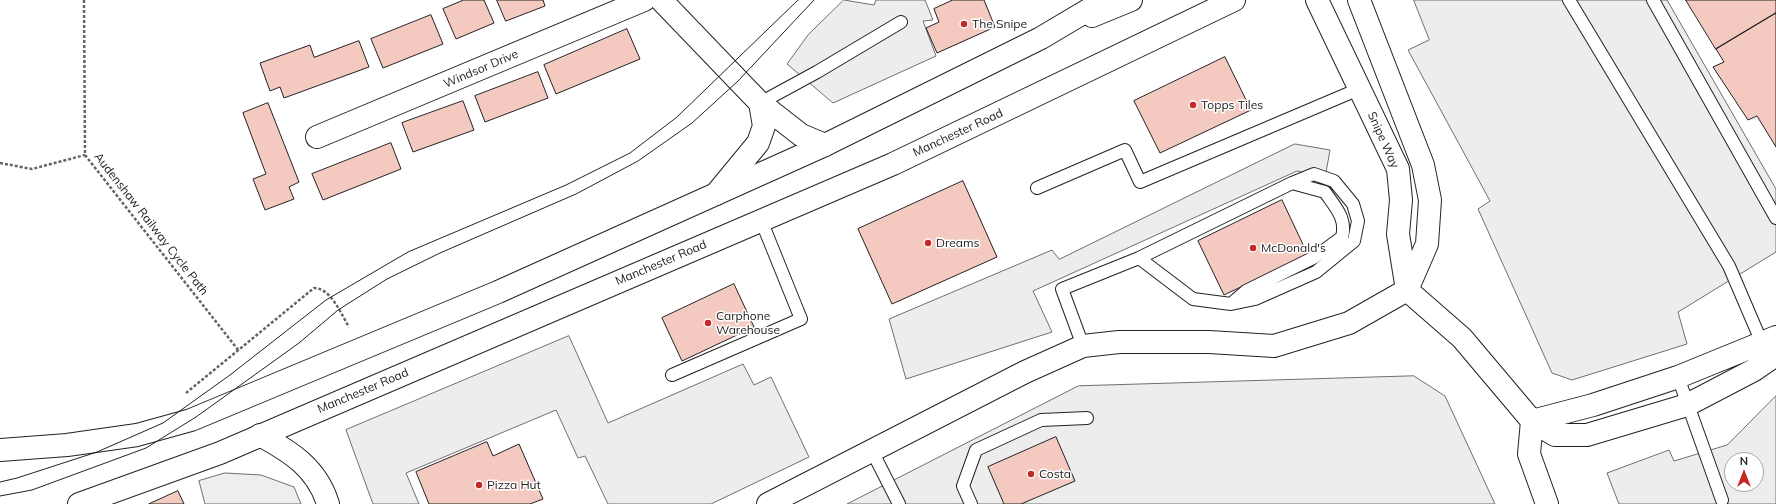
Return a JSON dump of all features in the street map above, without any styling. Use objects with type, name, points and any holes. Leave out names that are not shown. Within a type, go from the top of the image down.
[{"type":"main road","name":"Windsor Drive","points":[[317,137],[644,0]]},
{"type":"main road","points":[[661,0],[760,104],[801,135],[825,145]]},
{"type":"main road","points":[[1041,38],[1105,0]]},
{"type":"main road","points":[[0,450],[22,450],[137,435],[191,420],[498,292],[825,145],[1041,38],[1131,0]]},
{"type":"main road","name":"Manchester Road","points":[[79,504],[220,453],[893,164],[1234,0]]},
{"type":"main road","name":"Snipe Way","points":[[1317,0],[1398,169],[1401,200],[1398,234],[1407,290]]},
{"type":"main road","points":[[768,504],[1025,372],[1083,346],[1119,342],[1209,342],[1274,346],[1349,323],[1407,290],[1427,244],[1430,200],[1423,165],[1359,0]]},
{"type":"main road","points":[[716,194],[758,143],[764,126],[760,104]]},
{"type":"main road","points":[[1407,290],[1462,338],[1532,421],[1555,435],[1587,435],[1687,405],[1754,370],[1771,345]]},
{"type":"main road","points":[[1532,421],[1593,405],[1771,345]]},
{"type":"main road","points":[[1532,421],[1529,454],[1547,504]]},
{"type":"main road","points":[[260,435],[284,448],[302,462],[314,476],[328,502]]},
{"type":"lane","points":[[1569,0],[1729,266],[1771,345]]},
{"type":"lane","points":[[1653,0],[1776,218]]},
{"type":"lane","points":[[760,104],[900,22]]},
{"type":"lane","points":[[1037,188],[1125,150],[1140,182],[1360,89]]},
{"type":"lane","points":[[1083,346],[1062,289],[1140,258],[1292,183],[1314,174],[1334,182],[1354,204],[1358,221],[1354,241],[1316,272],[1255,299],[1231,304],[1193,299],[1140,258]]},
{"type":"lane","points":[[1231,304],[1246,291],[1315,257],[1342,238],[1345,226],[1341,216],[1325,192],[1292,183]]},
{"type":"lane","points":[[672,375],[801,319],[761,220]]},
{"type":"lane","points":[[1678,377],[1722,500]]},
{"type":"lane","points":[[971,504],[963,486],[976,450],[1041,420],[1087,418]]},
{"type":"lane","points":[[872,451],[899,504]]},
{"type":"path","name":"Audenshaw Railway Cycle Path","points":[[84,0],[86,155],[239,351],[307,292],[314,288],[321,288],[327,292],[363,348]]},
{"type":"path","points":[[0,163],[32,169],[86,155]]},
{"type":"shaded area","points":[[844,0],[874,5],[876,0],[925,0],[933,20],[923,21],[936,56],[833,103],[787,64],[808,35]]},
{"type":"shaded area","points":[[1414,0],[1667,0],[1776,189],[1776,252],[1678,312],[1687,344],[1572,380],[1552,373],[1478,209],[1490,201],[1408,50],[1429,40]]},
{"type":"shaded area","points":[[1295,144],[1330,150],[1325,178],[1297,171],[1033,291],[1052,332],[906,379],[889,319],[1052,250],[1059,259]]},
{"type":"shaded area","points":[[569,336],[608,423],[743,364],[754,385],[771,377],[809,457],[711,504],[608,504],[585,456],[578,458],[556,410],[406,473],[419,504],[373,504],[346,430]]},
{"type":"shaded area","points":[[1414,376],[1445,396],[1495,504],[847,504],[1078,386]]},
{"type":"shaded area","points":[[1776,396],[1776,504],[1619,504],[1607,473],[1669,450],[1674,461],[1727,445]]},
{"type":"shaded area","points":[[225,473],[261,475],[294,487],[301,504],[205,504],[199,481]]},
{"type":"building","points":[[464,0],[484,0],[494,23],[456,39],[443,9]]},
{"type":"building","points":[[497,0],[543,0],[545,6],[506,21]]},
{"type":"building","name":"The Snipe","points":[[953,0],[984,0],[995,27],[937,53],[926,28],[939,22],[934,9]]},
{"type":"building","points":[[1686,0],[1776,0],[1776,13],[1716,49]]},
{"type":"building","points":[[1776,13],[1776,147],[1757,116],[1748,120],[1713,67],[1724,62],[1716,49]]},
{"type":"building","points":[[431,15],[443,44],[383,68],[371,39]]},
{"type":"building","points":[[627,29],[640,59],[556,94],[544,65]]},
{"type":"building","points":[[359,41],[369,67],[284,98],[280,87],[270,91],[260,63],[310,45],[314,57]]},
{"type":"building","name":"Topps Tiles","points":[[1225,57],[1251,110],[1160,153],[1134,101]]},
{"type":"building","points":[[538,72],[548,98],[485,122],[475,96]]},
{"type":"building","points":[[463,101],[474,130],[413,152],[402,123]]},
{"type":"building","points":[[268,103],[299,182],[289,187],[294,199],[265,210],[253,179],[266,174],[243,113]]},
{"type":"building","points":[[391,143],[401,169],[323,200],[312,174]]},
{"type":"building","name":"Dreams","points":[[963,181],[997,257],[892,304],[858,229]]},
{"type":"building","name":"McDonald's","points":[[1282,200],[1308,255],[1224,295],[1198,241]]},
{"type":"building","name":"Carphone Warehouse","points":[[734,284],[754,327],[682,361],[662,318]]},
{"type":"building","name":"Costa","points":[[1056,437],[1075,481],[1021,504],[1004,504],[988,467]]},
{"type":"building","name":"Pizza Hut","points":[[487,442],[493,456],[519,444],[543,499],[530,504],[429,504],[416,472]]},
{"type":"building","points":[[178,491],[184,504],[149,504]]},
{"type":"tram line","points":[[0,482],[17,478],[97,452],[163,423],[230,375],[326,300],[408,252],[566,185],[630,153],[677,117],[798,0]]},
{"type":"tram line","points":[[0,496],[32,490],[146,448],[196,417],[299,343],[338,310],[387,279],[440,253],[576,194],[638,161],[692,123],[738,81],[814,0]]},
{"type":"place","name":"The Snipe","points":[[964,24]]},
{"type":"place","name":"Topps Tiles","points":[[1193,105]]},
{"type":"place","name":"Dreams","points":[[928,243]]},
{"type":"place","name":"McDonald's","points":[[1253,248]]},
{"type":"place","name":"Carphone Warehouse","points":[[708,323]]},
{"type":"place","name":"Costa","points":[[1031,474]]},
{"type":"place","name":"Pizza Hut","points":[[479,485]]}]
